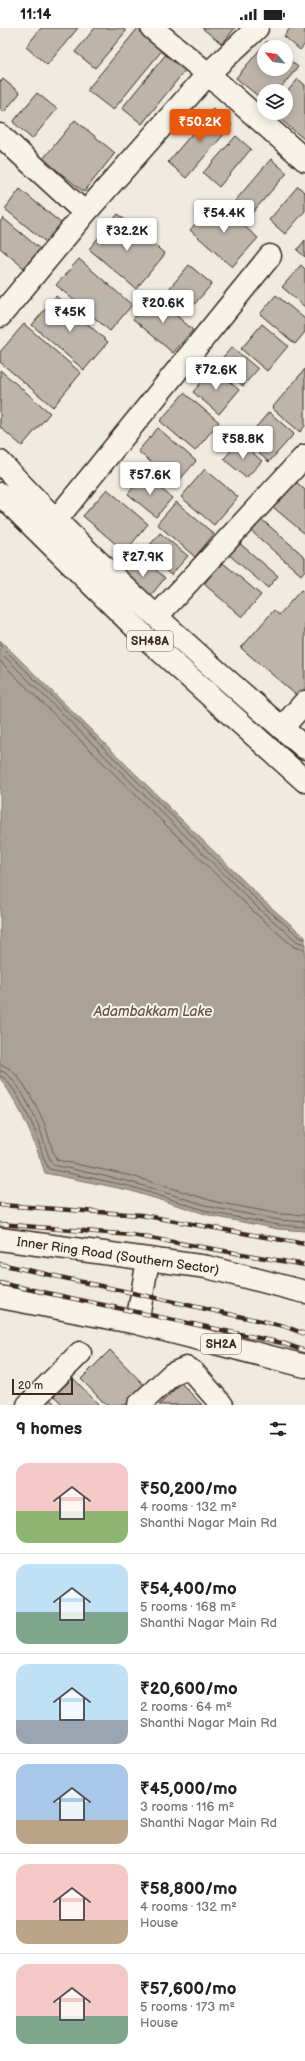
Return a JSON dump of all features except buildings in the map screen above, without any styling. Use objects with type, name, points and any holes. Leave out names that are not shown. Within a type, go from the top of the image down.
[{"type":"main road","points":[[152,28],[208,74],[305,160]]},
{"type":"main road","points":[[0,316],[85,213],[208,74],[257,28]]},
{"type":"main road","points":[[0,135],[85,213]]},
{"type":"main road","points":[[55,521],[270,256]]},
{"type":"main road","points":[[157,616],[305,456]]},
{"type":"main road","name":"SH48A","points":[[0,462],[55,521],[157,616],[305,748]]},
{"type":"main road","name":"SH48A","points":[[0,494],[147,639],[305,781]]},
{"type":"main road","points":[[282,728],[305,702]]},
{"type":"main road","name":"Inner Ring Road (Southern Sector)","points":[[0,1239],[207,1267],[305,1292]]},
{"type":"main road","points":[[137,1323],[148,1260]]},
{"type":"main road","name":"SH2A","points":[[0,1297],[137,1323],[305,1366]]},
{"type":"main road","points":[[28,1405],[80,1353]]},
{"type":"main road","points":[[139,1405],[172,1374],[186,1368],[193,1372],[222,1405]]},
{"type":"water","name":"Adambakkam Lake","points":[[0,640],[265,902],[305,937],[305,1231],[278,1229],[212,1216],[128,1190],[45,1173],[26,1124],[8,1089],[0,1078]]},
{"type":"railway","points":[[0,1205],[141,1215],[305,1244]]},
{"type":"railway","points":[[0,1224],[132,1235],[305,1265]]},
{"type":"railway","points":[[0,1264],[284,1326],[305,1334]]},
{"type":"railway","points":[[0,1283],[282,1343],[305,1351]]}]
